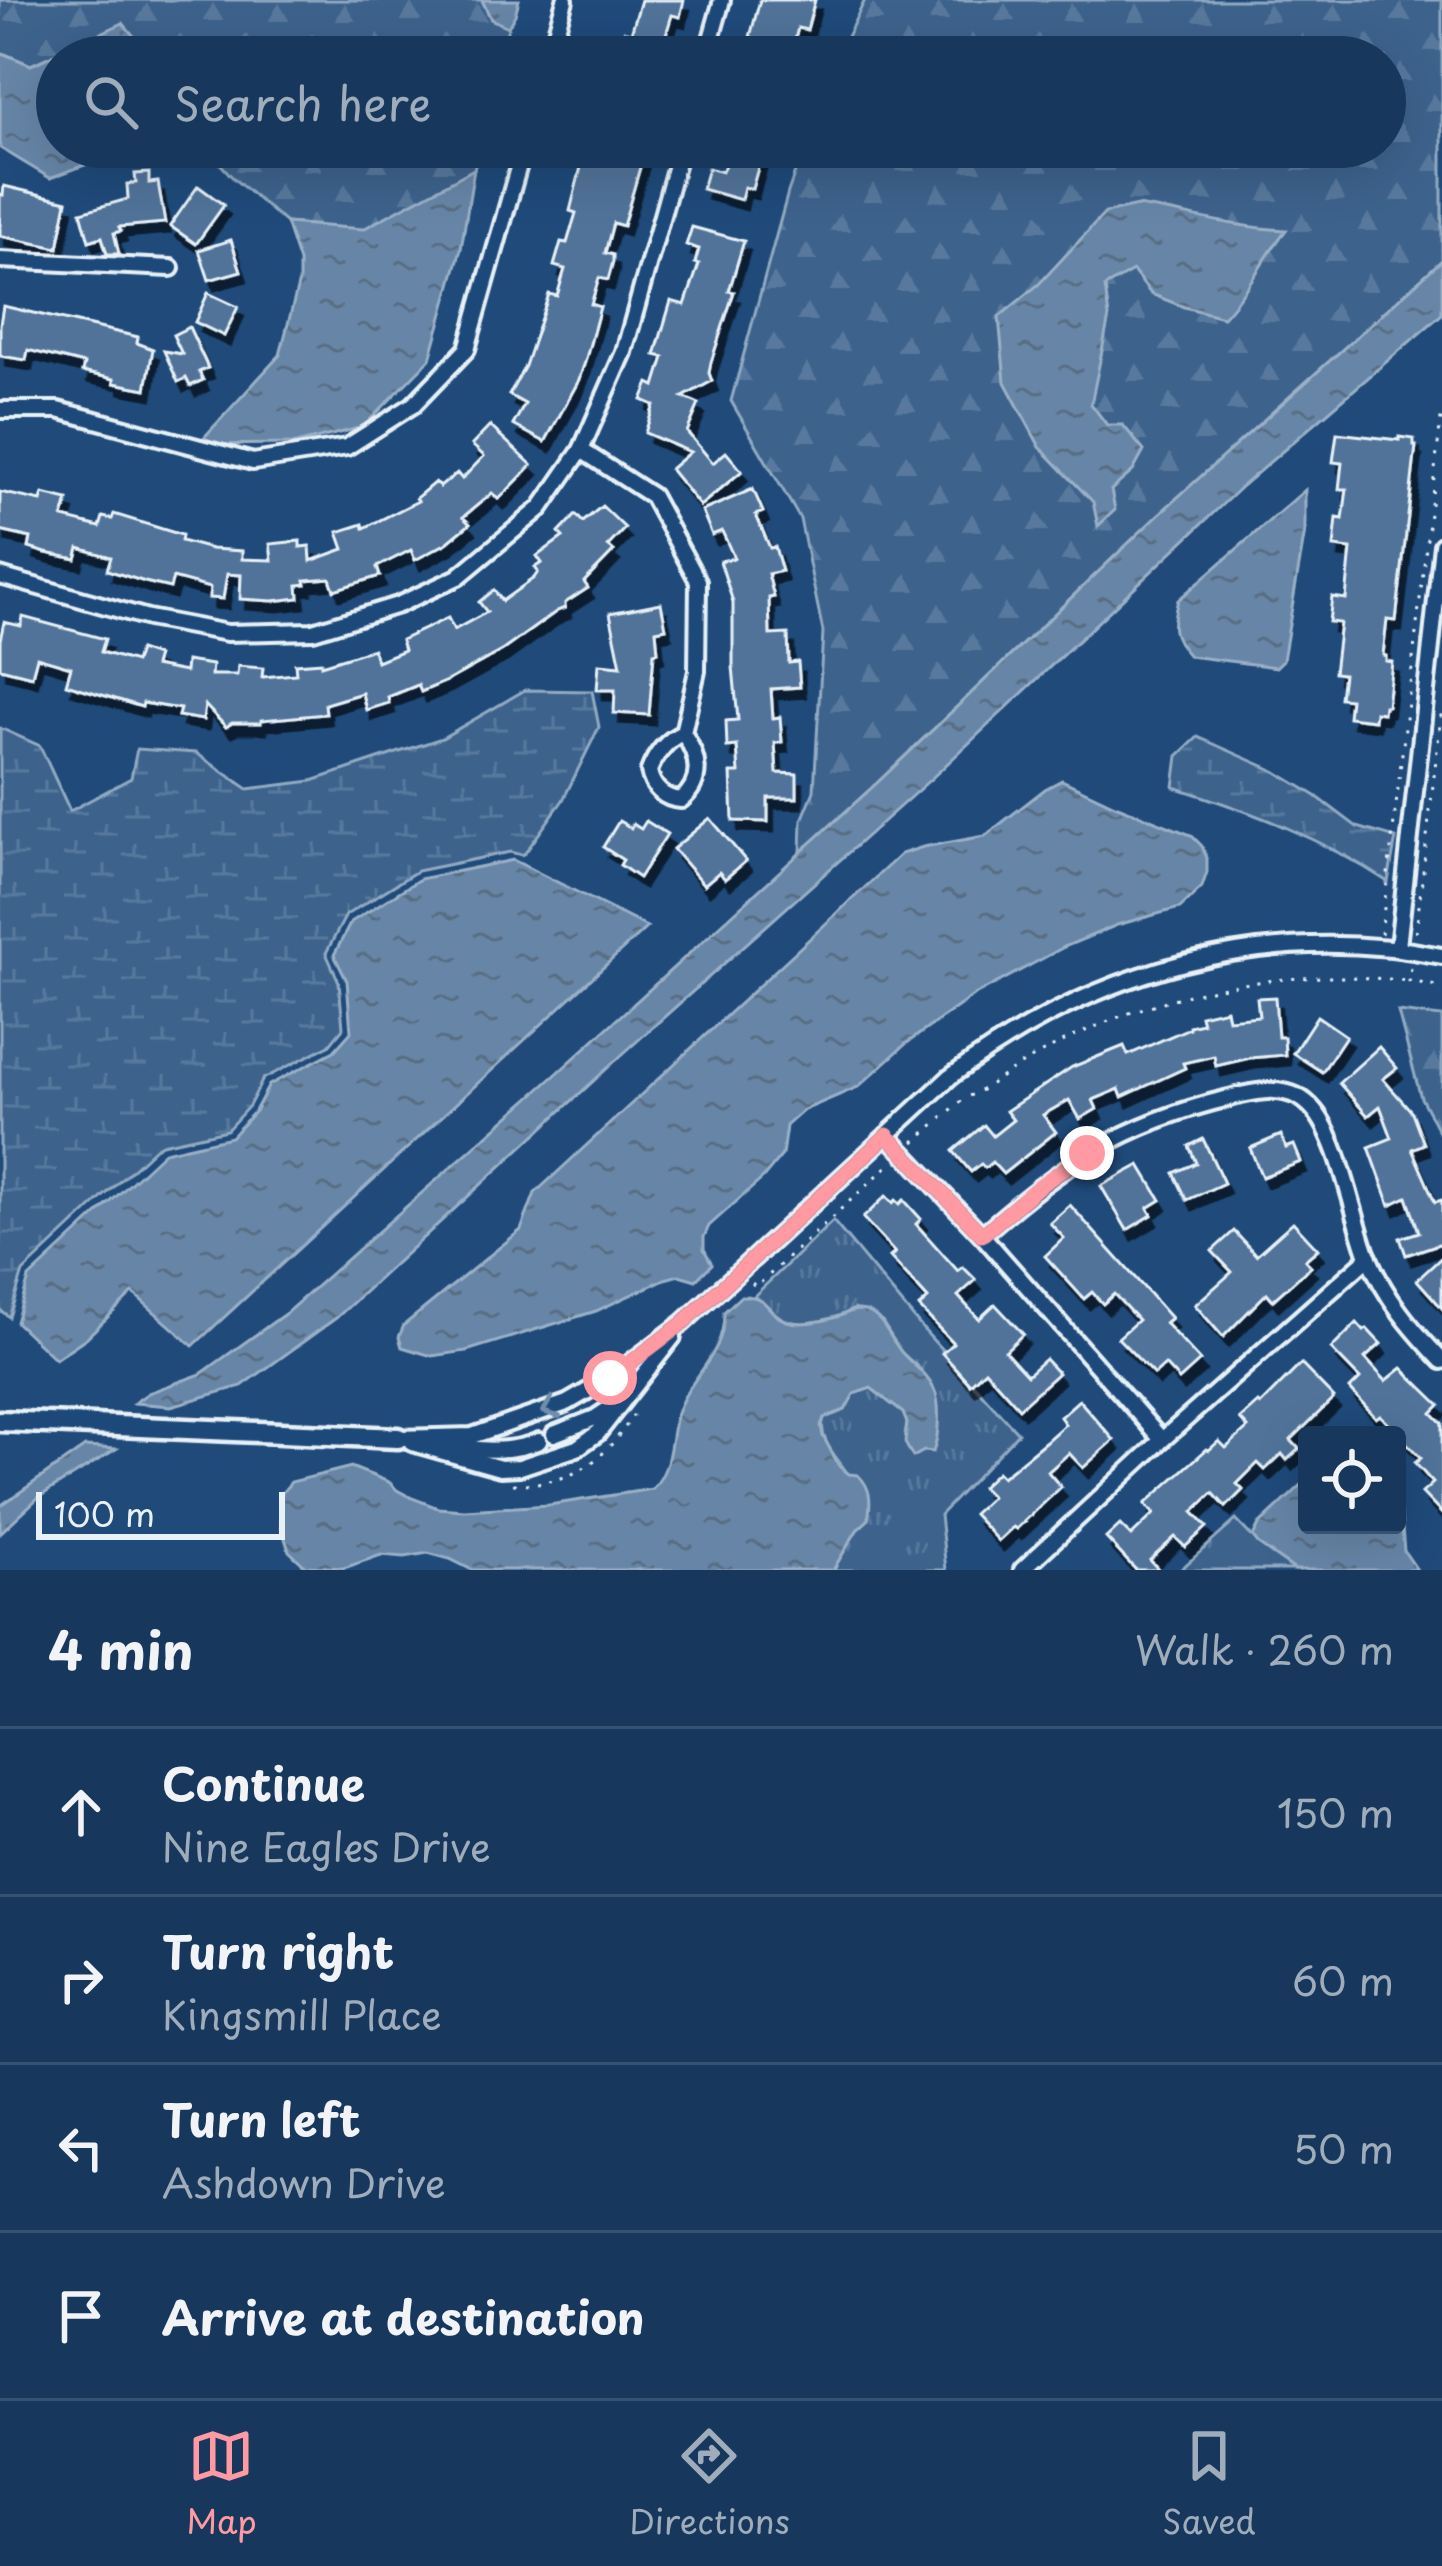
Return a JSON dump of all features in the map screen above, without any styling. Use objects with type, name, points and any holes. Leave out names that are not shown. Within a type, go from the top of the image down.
[{"type":"street","points":[[555,36],[565,0]]},
{"type":"street","points":[[712,36],[722,0]]},
{"type":"street","points":[[0,410],[58,410],[253,463],[347,447],[413,405],[467,350],[518,168]]},
{"type":"street","points":[[0,576],[148,618],[226,633],[313,631],[398,605],[458,578],[541,508],[581,450],[624,352],[675,168]]},
{"type":"street","points":[[0,260],[170,268]]},
{"type":"street","points":[[581,450],[652,496],[698,580],[697,671],[683,733],[695,755],[698,779],[681,800],[671,800],[656,789],[650,771],[668,742],[683,733]]},
{"type":"street","points":[[1398,947],[1442,549]]},
{"type":"street","points":[[0,1421],[398,1438],[472,1436],[567,1403],[610,1378],[683,1323],[950,1077],[991,1047],[1070,1002],[1184,962],[1248,950],[1398,947],[1442,956]]},
{"type":"street","points":[[982,1235],[1087,1153],[1141,1125],[1184,1109],[1276,1090],[1314,1109],[1328,1134],[1369,1257],[1389,1299],[1442,1361]]},
{"type":"street","points":[[887,1135],[1162,1440]]},
{"type":"street","points":[[1022,1570],[1369,1257]]},
{"type":"street","points":[[398,1438],[500,1468],[520,1467],[577,1448],[637,1396],[683,1323]]},
{"type":"street","points":[[398,1438],[471,1450],[506,1450],[528,1446],[637,1396]]},
{"type":"path","points":[[1381,935],[1442,410]]},
{"type":"path","points":[[1415,940],[1442,707]]},
{"type":"path","points":[[1409,981],[1412,961]]},
{"type":"path","points":[[913,1142],[966,1096],[1041,1052],[1180,995],[1295,977],[1409,981],[1442,987]]},
{"type":"path","points":[[741,1289],[749,1280],[756,1287],[896,1159]]},
{"type":"path","points":[[506,1482],[545,1482],[588,1468],[612,1445],[637,1396]]},
{"type":"green space","points":[[0,0],[482,0],[491,19],[508,27],[506,36],[133,36],[122,24],[95,36],[36,36],[36,62],[30,65],[0,52]]},
{"type":"green space","points":[[865,0],[1442,0],[1442,260],[1158,515],[801,852],[802,820],[814,791],[823,632],[800,519],[731,401],[797,168],[1406,168],[1406,36],[847,36]]},
{"type":"green space","points":[[224,168],[474,168],[363,230],[286,223]]},
{"type":"green space","points":[[525,690],[592,691],[599,727],[563,800],[525,853],[417,871],[346,915],[326,953],[339,982],[343,1028],[329,1045],[263,1079],[249,1106],[227,1130],[155,1148],[23,1272],[9,1317],[0,1310],[0,728],[40,746],[70,811],[131,778],[137,749],[196,753],[248,789],[312,781],[442,738]]},
{"type":"green space","points":[[1198,737],[1275,771],[1357,827],[1396,838],[1388,882],[1285,827],[1174,787],[1178,756]]},
{"type":"green space","points":[[1398,1012],[1442,1017],[1442,1138],[1421,1098]]},
{"type":"green space","points":[[833,1221],[1018,1433],[940,1515],[946,1570],[833,1570],[868,1520],[852,1481],[827,1443],[824,1418],[845,1410],[853,1394],[871,1388],[903,1413],[905,1434],[921,1370],[901,1352],[882,1322],[854,1309],[821,1321],[794,1322],[754,1296]]},
{"type":"green space","points":[[1236,1520],[1259,1544],[1295,1570],[1180,1570]]},
{"type":"water","points":[[482,0],[519,0],[508,27],[491,19]]},
{"type":"water","points":[[123,23],[134,36],[95,36]]},
{"type":"water","points":[[0,52],[31,65],[36,63],[36,168],[77,168],[50,178],[0,148]]},
{"type":"water","points":[[474,169],[461,249],[430,359],[363,427],[296,444],[197,445],[280,355],[299,281],[299,262],[286,223],[363,229]]},
{"type":"water","points":[[1137,206],[1286,230],[1223,317],[1151,294],[1133,271],[1105,287],[1109,317],[1091,404],[1107,425],[1123,425],[1144,451],[1133,471],[1111,490],[1115,510],[1098,526],[1093,502],[1040,447],[1005,382],[999,317],[1039,284],[1105,213]]},
{"type":"water","points":[[1442,260],[1442,314],[1242,486],[933,777],[336,1318],[242,1386],[171,1406],[134,1403],[148,1393],[201,1374],[286,1313],[877,783],[1158,515]]},
{"type":"water","points":[[1305,490],[1305,531],[1283,660],[1276,667],[1189,656],[1174,630],[1178,600]]},
{"type":"water","points":[[1062,780],[1191,835],[1207,858],[1202,887],[1180,908],[1117,925],[1064,947],[973,996],[907,1043],[858,1087],[804,1110],[786,1126],[782,1155],[709,1226],[704,1249],[712,1264],[696,1280],[679,1275],[665,1279],[596,1311],[466,1351],[432,1356],[402,1347],[399,1337],[404,1325],[521,1230],[535,1193],[901,854],[985,836]]},
{"type":"water","points":[[513,860],[647,927],[193,1346],[133,1293],[86,1338],[55,1359],[16,1322],[29,1278],[164,1152],[231,1137],[255,1111],[269,1085],[334,1051],[351,1032],[347,981],[334,955],[351,922],[420,879]]},
{"type":"water","points":[[741,1296],[758,1298],[780,1318],[792,1322],[816,1322],[855,1310],[874,1315],[936,1395],[933,1452],[913,1457],[905,1443],[903,1413],[871,1388],[854,1394],[845,1410],[824,1418],[823,1436],[839,1466],[863,1480],[870,1502],[868,1520],[833,1570],[472,1570],[428,1553],[381,1555],[344,1568],[305,1566],[289,1551],[281,1526],[281,1494],[291,1482],[351,1467],[438,1508],[464,1510],[549,1505],[652,1489],[667,1464],[682,1402],[719,1342],[724,1312]]},
{"type":"water","points":[[85,1447],[116,1449],[39,1497],[0,1533],[0,1506]]},
{"type":"water","points":[[1298,1488],[1298,1534],[1403,1534],[1404,1551],[1417,1570],[1295,1570],[1258,1544],[1253,1537],[1259,1525]]},
{"type":"building","points":[[641,0],[684,0],[680,17],[672,15],[666,36],[622,36],[624,31],[631,33]]},
{"type":"building","points":[[760,0],[815,0],[807,30],[798,28],[796,36],[750,36]]},
{"type":"building","points":[[581,168],[640,168],[623,226],[613,223],[605,253],[613,255],[613,262],[608,280],[599,278],[591,304],[600,307],[585,362],[545,442],[513,425],[525,404],[509,395],[525,366],[549,294],[557,296],[565,269],[554,266],[576,213],[570,211]]},
{"type":"building","points":[[708,168],[722,172],[724,168],[758,168],[752,189],[744,187],[741,200],[702,189]]},
{"type":"building","points":[[149,173],[149,183],[158,182],[165,223],[119,227],[121,231],[114,233],[119,254],[107,254],[102,237],[89,241],[81,212],[128,199],[127,184],[136,183],[135,174]]},
{"type":"building","points":[[4,186],[67,201],[58,248],[0,236]]},
{"type":"building","points":[[198,186],[224,205],[196,244],[170,226]]},
{"type":"building","points":[[692,227],[744,241],[729,291],[734,292],[711,362],[712,381],[683,397],[699,404],[687,432],[713,463],[726,452],[742,471],[700,506],[670,469],[690,452],[645,433],[654,405],[642,400],[649,383],[655,386],[664,357],[655,355],[671,301],[685,305],[699,264],[695,263],[699,249],[686,245]]},
{"type":"building","points":[[231,240],[241,271],[209,280],[199,250]]},
{"type":"building","points":[[208,293],[238,307],[224,336],[195,322]]},
{"type":"building","points":[[3,306],[138,337],[137,343],[153,349],[146,389],[114,383],[114,379],[82,372],[84,364],[28,350],[26,360],[0,356]]},
{"type":"building","points":[[189,327],[208,368],[199,372],[203,380],[190,386],[186,378],[178,382],[164,351],[182,354],[173,335]]},
{"type":"building","points":[[490,426],[532,465],[501,497],[492,493],[463,517],[470,524],[415,560],[411,550],[377,567],[380,576],[334,590],[330,578],[305,580],[306,584],[298,585],[299,598],[240,599],[241,575],[227,574],[223,599],[209,598],[210,588],[173,578],[170,588],[145,582],[107,570],[111,557],[79,548],[76,559],[46,553],[29,548],[31,538],[0,531],[0,492],[41,501],[43,494],[68,500],[63,518],[100,527],[103,517],[112,519],[114,514],[182,535],[181,541],[242,551],[242,559],[272,560],[270,544],[300,541],[300,547],[310,546],[311,561],[344,549],[338,532],[363,524],[364,528],[418,501],[435,482],[440,487],[457,473],[462,479],[484,456],[472,445]]},
{"type":"building","points":[[1337,433],[1414,439],[1416,446],[1396,621],[1387,620],[1383,655],[1392,662],[1387,706],[1383,713],[1375,712],[1374,720],[1348,717],[1350,699],[1340,698],[1343,674],[1334,673],[1340,623],[1329,622],[1332,597],[1346,599],[1351,549],[1334,547],[1347,489],[1339,489],[1342,463],[1333,462]]},
{"type":"building","points":[[753,489],[763,512],[756,515],[770,548],[775,547],[782,571],[768,574],[774,597],[769,598],[770,635],[788,634],[789,663],[798,662],[800,687],[771,689],[773,718],[780,717],[782,742],[775,743],[777,773],[797,774],[797,798],[768,798],[768,822],[733,821],[731,773],[739,773],[737,746],[727,747],[726,721],[738,720],[733,602],[720,561],[734,558],[722,531],[712,535],[702,511]]},
{"type":"building","points":[[602,506],[625,528],[608,546],[614,551],[584,582],[588,588],[565,603],[565,608],[447,681],[421,692],[418,685],[388,697],[389,703],[366,710],[362,693],[325,704],[326,714],[226,727],[205,705],[203,720],[178,716],[180,709],[143,703],[142,707],[66,684],[71,667],[37,657],[32,676],[0,668],[4,622],[21,626],[23,617],[105,639],[101,652],[135,662],[139,650],[157,656],[154,666],[185,672],[186,661],[212,665],[211,675],[237,675],[238,666],[263,668],[262,677],[296,674],[295,664],[321,665],[373,649],[377,661],[404,650],[401,640],[448,618],[454,630],[487,612],[479,602],[494,590],[502,601],[534,578],[535,567],[542,563],[537,556],[563,537],[559,533],[576,515],[583,522]]},
{"type":"building","points":[[661,603],[666,628],[656,630],[658,652],[654,653],[649,715],[614,713],[615,690],[597,690],[599,664],[621,666],[610,613]]},
{"type":"building","points":[[710,818],[746,861],[725,879],[719,872],[704,885],[673,849]]},
{"type":"building","points":[[619,821],[641,829],[646,821],[667,834],[639,878],[603,847]]},
{"type":"building","points":[[1275,997],[1278,1037],[1284,1037],[1285,1055],[1216,1066],[1214,1056],[1183,1063],[1185,1068],[1122,1097],[1119,1089],[1093,1100],[1097,1109],[1080,1119],[1069,1100],[1043,1115],[1056,1132],[1003,1174],[992,1162],[971,1172],[953,1151],[984,1125],[993,1136],[1013,1120],[1006,1111],[1072,1067],[1124,1046],[1128,1055],[1202,1023],[1200,1015],[1226,1009],[1228,1019],[1259,1016],[1257,998]]},
{"type":"building","points":[[1317,1016],[1346,1036],[1322,1072],[1293,1053]]},
{"type":"building","points":[[1379,1047],[1397,1068],[1383,1079],[1412,1112],[1424,1144],[1412,1149],[1435,1202],[1442,1200],[1442,1243],[1406,1255],[1400,1238],[1419,1232],[1407,1197],[1390,1205],[1369,1147],[1392,1138],[1380,1106],[1368,1116],[1339,1083]]},
{"type":"building","points":[[1281,1135],[1286,1148],[1294,1145],[1301,1162],[1262,1177],[1250,1148]]},
{"type":"building","points":[[1203,1139],[1224,1183],[1187,1200],[1174,1173],[1196,1163],[1189,1146]]},
{"type":"building","points":[[1140,1165],[1161,1200],[1148,1208],[1152,1215],[1127,1230],[1101,1186]]},
{"type":"building","points":[[886,1196],[893,1203],[904,1200],[921,1219],[916,1224],[958,1271],[963,1267],[976,1280],[958,1296],[979,1319],[995,1304],[1023,1334],[1005,1351],[1027,1375],[1045,1359],[1058,1373],[1019,1408],[985,1370],[970,1384],[942,1353],[953,1343],[919,1307],[928,1299],[863,1218]]},
{"type":"building","points":[[1070,1205],[1171,1318],[1165,1323],[1200,1361],[1179,1380],[1165,1365],[1154,1375],[1118,1338],[1138,1320],[1114,1294],[1103,1304],[1092,1292],[1084,1299],[1045,1256],[1064,1238],[1050,1223]]},
{"type":"building","points":[[1293,1222],[1318,1249],[1305,1260],[1311,1266],[1273,1300],[1267,1293],[1223,1337],[1195,1305],[1232,1272],[1212,1251],[1234,1231],[1256,1255]]},
{"type":"building","points":[[1442,1257],[1442,1308],[1417,1280]]},
{"type":"building","points":[[1357,1323],[1381,1344],[1365,1358],[1386,1381],[1402,1368],[1440,1405],[1432,1413],[1442,1423],[1442,1514],[1422,1493],[1433,1483],[1415,1463],[1421,1458],[1406,1442],[1406,1426],[1390,1426],[1380,1415],[1376,1418],[1350,1389],[1360,1379],[1331,1349]]},
{"type":"building","points":[[1301,1364],[1334,1398],[1305,1426],[1298,1426],[1291,1440],[1298,1450],[1287,1460],[1282,1454],[1265,1470],[1258,1463],[1237,1484],[1243,1490],[1226,1507],[1213,1493],[1193,1512],[1207,1527],[1185,1547],[1175,1537],[1150,1560],[1159,1570],[1136,1570],[1106,1538],[1120,1525],[1131,1536],[1154,1514],[1145,1504],[1207,1449],[1219,1441],[1226,1448],[1248,1428],[1240,1419]]},
{"type":"building","points":[[1079,1400],[1114,1440],[1083,1468],[1069,1453],[1048,1472],[1061,1487],[998,1541],[973,1514],[991,1497],[981,1487],[997,1472],[1002,1477],[1046,1441],[1065,1424],[1060,1417]]},
{"type":"route","points":[[610,1378],[683,1323],[887,1135],[982,1235],[1087,1153]]}]
